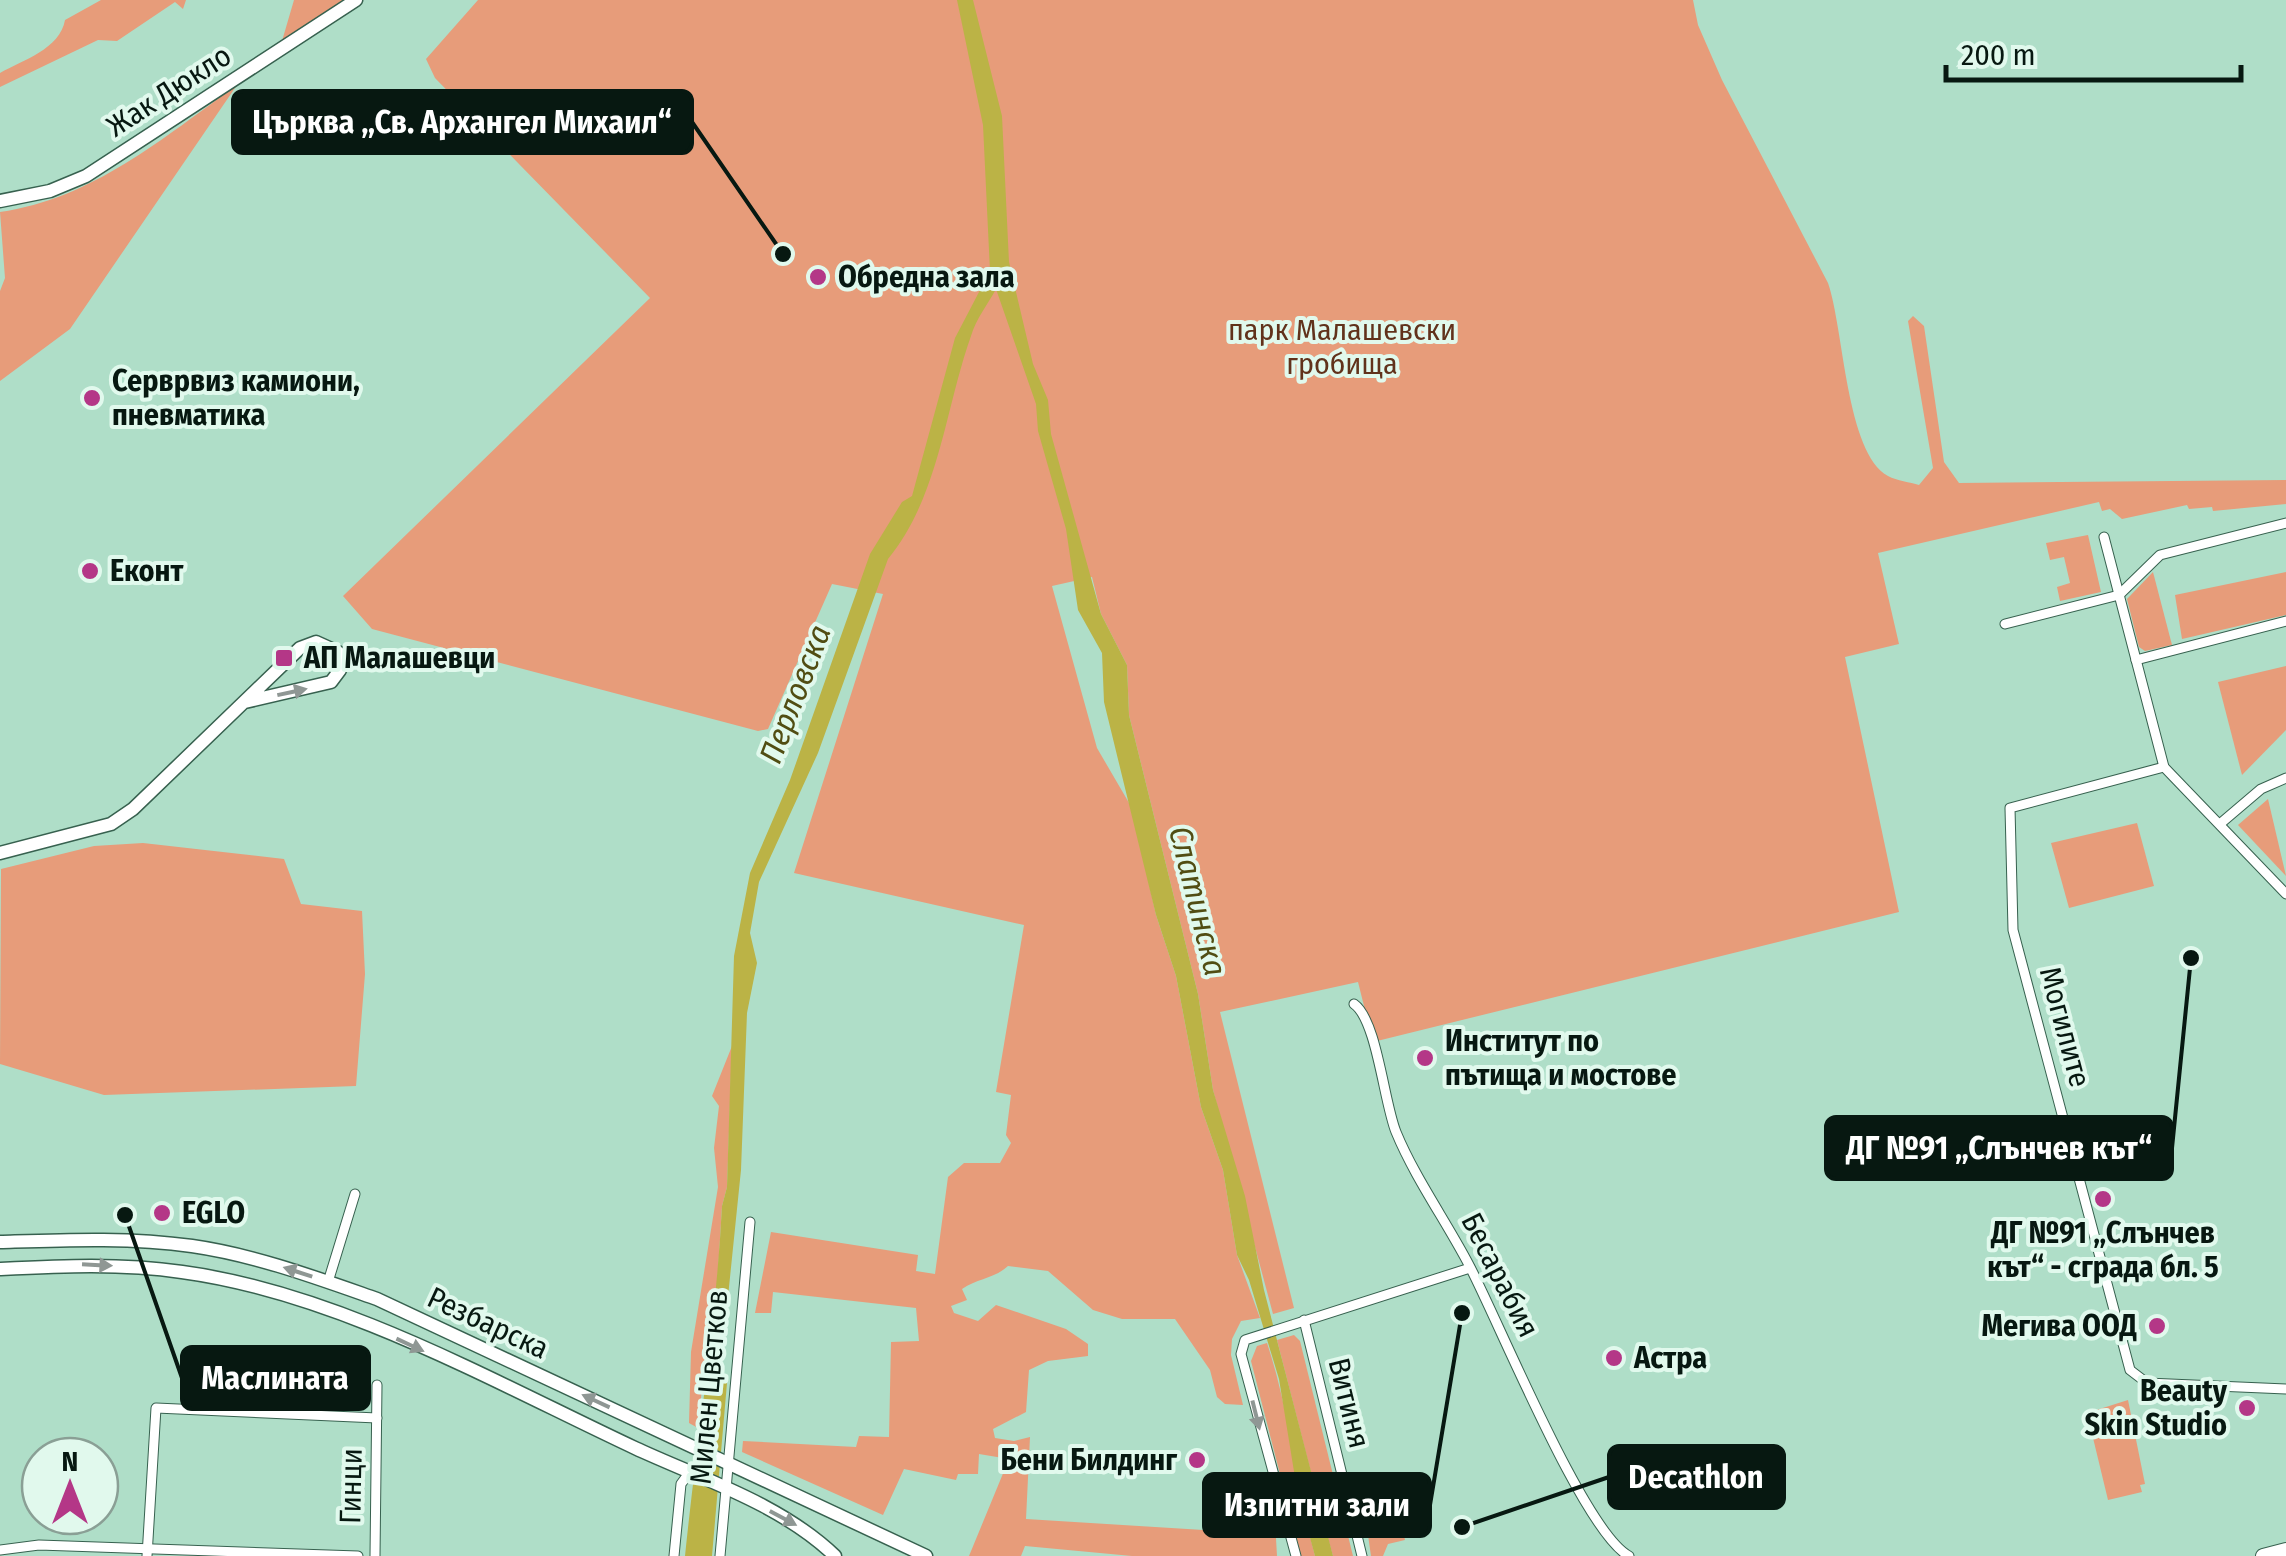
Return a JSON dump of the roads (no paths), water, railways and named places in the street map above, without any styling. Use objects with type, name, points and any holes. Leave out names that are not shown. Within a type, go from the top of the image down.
[{"type":"main road","points":[[2264,1556],[2286,1550]]},
{"type":"street","name":"Жак Дюкло","points":[[0,200],[50,191],[86,176],[356,0]]},
{"type":"street","points":[[2005,624],[2119,595],[2160,554],[2286,522]]},
{"type":"street","points":[[2104,537],[2164,767],[2286,894]]},
{"type":"street","points":[[2136,660],[2286,621]]},
{"type":"street","points":[[0,853],[111,824],[133,809],[245,702],[307,644],[326,643],[338,652],[340,670],[332,682],[245,702]]},
{"type":"street","name":"Могилите","points":[[2164,767],[2010,808],[2013,930],[2130,1370],[2147,1383],[2286,1389]]},
{"type":"street","points":[[2221,823],[2261,789],[2286,778]]},
{"type":"street","name":"Бесарабия","points":[[1354,1004],[1360,1007],[1372,1042],[1398,1138],[1470,1268],[1595,1522],[1628,1556]]},
{"type":"street","points":[[328,1282],[355,1194]]},
{"type":"street","name":"Милен Цветков","points":[[720,1556],[726,1489],[724,1460],[750,1222]]},
{"type":"street","name":"Резбарска","points":[[0,1242],[94,1239],[193,1246],[328,1282],[376,1299],[926,1556]]},
{"type":"street","name":"Резбарска","points":[[0,1268],[89,1264],[184,1272],[276,1292],[362,1323],[726,1489],[796,1525],[835,1556]]},
{"type":"street","points":[[1296,1556],[1241,1354],[1245,1340],[1470,1268]]},
{"type":"street","name":"Витиня","points":[[1304,1320],[1362,1556]]},
{"type":"street","name":"Гинци","points":[[375,1556],[377,1385]]},
{"type":"street","name":"Гинци","points":[[147,1552],[156,1408],[376,1418]]},
{"type":"street","name":"Милен Цветков","points":[[674,1556],[682,1484],[688,1473],[724,1460]]},
{"type":"street","points":[[0,1550],[39,1545],[147,1552],[358,1556]]},
{"type":"place","name":"Църква „Св. Архангел Михаил“","points":[[783,254]]},
{"type":"place","name":"Обредна зала","points":[[818,277]]},
{"type":"place","name":"Серврвиз камиони, пневматика","points":[[92,398]]},
{"type":"place","name":"Еконт","points":[[90,571]]},
{"type":"place","name":"АП Малашевци","points":[[284,658]]},
{"type":"place","name":"ДГ №91 „Слънчев кът“","points":[[2191,958]]},
{"type":"place","name":"Институт по пътища и мостове","points":[[1425,1058]]},
{"type":"place","name":"ДГ №91 „Слънчев кът“ - сграда бл. 5","points":[[2103,1199]]},
{"type":"place","name":"EGLO","points":[[162,1213]]},
{"type":"place","name":"Маслината","points":[[125,1215]]},
{"type":"place","name":"Изпитни зали","points":[[1462,1313]]},
{"type":"place","name":"Мегива ООД","points":[[2157,1326]]},
{"type":"place","name":"Астра","points":[[1614,1358]]},
{"type":"place","name":"Beauty Skin Studio","points":[[2247,1408]]},
{"type":"place","name":"Бени Билдинг","points":[[1197,1460]]},
{"type":"place","name":"Decathlon","points":[[1462,1527]]},
{"type":"park label","name":"парк Малашевски гробища","points":[[1342,347]]},
{"type":"water label","name":"Перловска","points":[[795,694]]},
{"type":"water label","name":"Слатинска","points":[[1198,901]]}]
